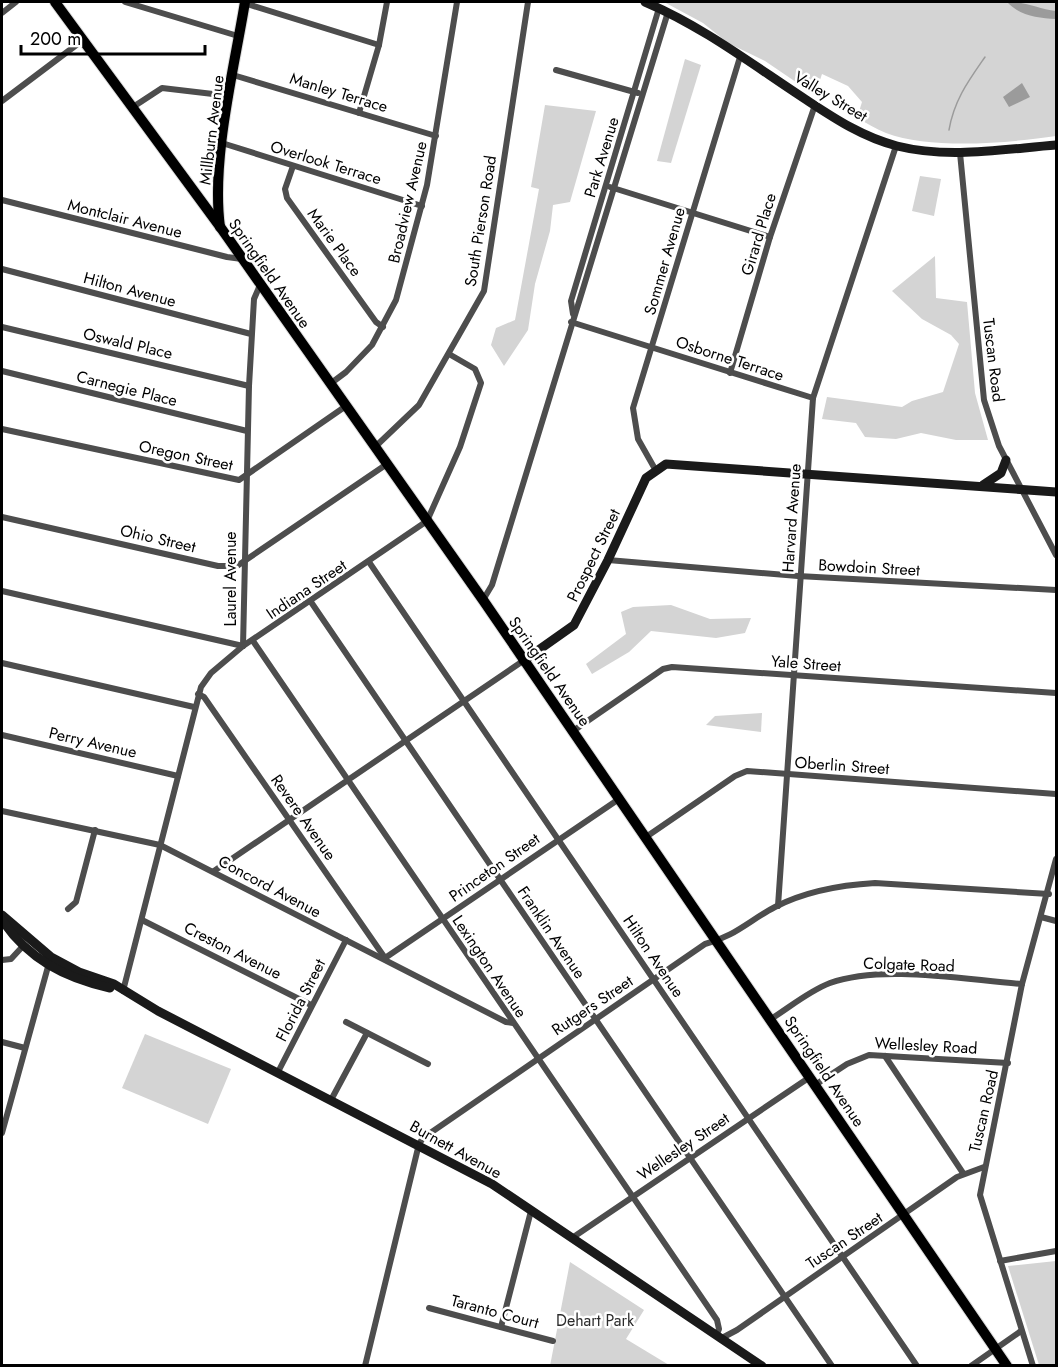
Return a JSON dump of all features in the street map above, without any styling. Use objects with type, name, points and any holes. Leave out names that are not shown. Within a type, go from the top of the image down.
[{"type":"main road","name":"Millburn Avenue","points":[[220,228],[218,197],[222,143],[244,2]]},
{"type":"main road","name":"Springfield Avenue","points":[[61,3],[83,40],[134,107],[483,600],[1007,1365]]},
{"type":"street","points":[[2,13],[16,2]]},
{"type":"street","points":[[126,2],[238,36]]},
{"type":"street","points":[[244,2],[379,45]]},
{"type":"street","points":[[359,113],[379,45],[387,2]]},
{"type":"street","name":"Broadview Avenue","points":[[330,384],[357,361],[383,327],[396,300],[422,206],[436,136],[457,2]]},
{"type":"street","name":"South Pierson Road","points":[[375,447],[418,405],[484,291],[528,2]]},
{"type":"street","name":"Valley Street","points":[[645,2],[664,10],[851,129],[896,146],[960,153],[1056,145]]},
{"type":"street","name":"Park Avenue","points":[[483,600],[492,585],[572,318],[579,304],[610,187],[664,10]]},
{"type":"street","points":[[2,101],[83,40]]},
{"type":"street","name":"Sommer Avenue","points":[[655,469],[638,439],[633,423],[633,408],[740,57]]},
{"type":"street","points":[[556,69],[638,93]]},
{"type":"street","name":"Manley Terrace","points":[[233,75],[436,136]]},
{"type":"street","points":[[134,107],[162,88],[230,96]]},
{"type":"street","name":"Girard Place","points":[[730,373],[770,237],[815,105]]},
{"type":"street","name":"Overlook Terrace","points":[[222,143],[422,206]]},
{"type":"street","name":"Harvard Avenue","points":[[778,906],[813,398],[896,146]]},
{"type":"street","name":"Tuscan Road","points":[[960,153],[984,400],[990,423],[1006,460],[1056,555]]},
{"type":"street","name":"Marie Place","points":[[293,165],[285,189],[287,198],[376,322],[383,327]]},
{"type":"street","points":[[610,187],[770,237]]},
{"type":"street","name":"Montclair Avenue","points":[[2,200],[242,259]]},
{"type":"street","name":"Hilton Avenue","points":[[2,269],[251,334]]},
{"type":"street","name":"Laurel Avenue","points":[[121,990],[142,920],[198,694],[210,673],[243,646],[245,476],[251,334],[254,299],[260,285]]},
{"type":"street","name":"Osborne Terrace","points":[[572,318],[730,373],[813,398]]},
{"type":"street","name":"Oswald Place","points":[[2,327],[249,386]]},
{"type":"street","name":"Indiana Street","points":[[243,646],[311,602],[427,520],[460,447],[481,383],[480,376],[475,369],[449,354]]},
{"type":"street","name":"Carnegie Place","points":[[2,371],[247,431]]},
{"type":"street","name":"Oregon Street","points":[[2,429],[239,480],[346,406]]},
{"type":"street","points":[[981,486],[994,480],[1006,460]]},
{"type":"street","points":[[243,564],[387,464]]},
{"type":"street","points":[[655,469],[674,464],[1056,492]]},
{"type":"street","name":"Prospect Street","points":[[214,871],[574,625],[608,560],[646,478],[655,469]]},
{"type":"street","name":"Ohio Street","points":[[2,517],[219,566],[243,564]]},
{"type":"street","name":"Bowdoin Street","points":[[608,560],[801,576],[1056,590]]},
{"type":"street","name":"Hilton Avenue","points":[[369,562],[917,1365]]},
{"type":"street","points":[[2,591],[243,646]]},
{"type":"street","name":"Franklin Avenue","points":[[311,602],[832,1365]]},
{"type":"street","name":"Lexington Avenue","points":[[253,641],[717,1320],[718,1338]]},
{"type":"street","points":[[2,663],[194,707]]},
{"type":"street","name":"Yale Street","points":[[573,731],[663,669],[672,667],[1056,693]]},
{"type":"street","name":"Revere Avenue","points":[[198,694],[204,697],[385,958]]},
{"type":"street","name":"Perry Avenue","points":[[2,735],[178,776]]},
{"type":"street","name":"Oberlin Street","points":[[646,837],[735,776],[747,771],[1056,794]]},
{"type":"street","name":"Princeton Street","points":[[385,958],[619,799]]},
{"type":"street","name":"Concord Avenue","points":[[2,811],[160,845],[513,1023]]},
{"type":"street","points":[[68,909],[76,902],[95,830]]},
{"type":"street","name":"Tuscan Road","points":[[1033,1365],[980,1196],[1022,984],[1049,894],[1056,859]]},
{"type":"street","name":"Rutgers Street","points":[[419,1144],[423,1138],[705,944],[727,938],[778,906],[802,896],[852,884],[1049,894]]},
{"type":"street","name":"Burnett Avenue","points":[[2,915],[49,961],[114,984],[121,990],[492,1184],[718,1338],[762,1365]]},
{"type":"street","points":[[1041,917],[1056,921]]},
{"type":"street","points":[[2,920],[23,946],[49,961],[3,1118],[2,1133]]},
{"type":"street","name":"Creston Avenue","points":[[142,920],[311,1005]]},
{"type":"street","name":"Florida Street","points":[[278,1072],[346,940]]},
{"type":"street","points":[[2,960],[15,957],[23,946]]},
{"type":"street","name":"Colgate Road","points":[[771,1019],[816,990],[854,976],[892,974],[1022,984]]},
{"type":"street","points":[[345,1022],[428,1064]]},
{"type":"street","points":[[331,1100],[367,1033]]},
{"type":"street","points":[[2,1042],[25,1048]]},
{"type":"street","points":[[885,1056],[963,1173]]},
{"type":"street","name":"Wellesley Road","points":[[813,1081],[860,1057],[885,1056],[1008,1063]]},
{"type":"street","name":"Wellesley Street","points":[[572,1238],[748,1118],[813,1081]]},
{"type":"street","points":[[365,1365],[419,1144]]},
{"type":"street","name":"Tuscan Street","points":[[718,1338],[785,1297],[963,1173],[984,1167]]},
{"type":"street","points":[[501,1326],[531,1211]]},
{"type":"street","points":[[1000,1261],[1056,1251]]},
{"type":"street","name":"Taranto Court","points":[[429,1308],[553,1341]]},
{"type":"street","points":[[971,1365],[1022,1331]]},
{"type":"green space","points":[[664,2],[1056,2],[1056,136],[970,144],[925,142],[886,133],[857,118],[862,102],[848,86],[822,74],[815,95],[765,61],[728,43],[703,23]]},
{"type":"green space","points":[[685,59],[701,65],[671,163],[657,161]]},
{"type":"green space","points":[[545,105],[596,111],[570,202],[553,205],[550,231],[535,284],[528,330],[504,366],[491,345],[496,328],[515,320],[539,189],[531,187]]},
{"type":"green space","points":[[920,176],[941,179],[934,216],[912,211]]},
{"type":"green space","points":[[935,256],[936,298],[967,302],[975,393],[988,440],[956,440],[921,433],[896,439],[865,437],[856,423],[822,419],[827,397],[902,407],[912,401],[943,392],[959,344],[951,335],[922,319],[892,291]]},
{"type":"green space","points":[[671,605],[710,619],[751,618],[745,633],[716,638],[651,631],[629,652],[592,674],[586,664],[626,634],[621,612],[633,607]]},
{"type":"green space","points":[[762,713],[761,732],[706,725],[715,716]]},
{"type":"green space","points":[[145,1034],[231,1069],[208,1124],[122,1088]]},
{"type":"green space","points":[[1056,1261],[1056,1365],[1039,1365],[1008,1266]]},
{"type":"green space","name":"Dehart Park","points":[[570,1262],[644,1310],[626,1339],[669,1365],[550,1366]]},
{"type":"shaded area","points":[[1007,2],[1056,11],[1056,19],[1023,13]]},
{"type":"shaded area","points":[[1022,83],[1030,97],[1009,107],[1003,97]]},
{"type":"waterway","points":[[949,130],[958,100],[985,57]]}]
